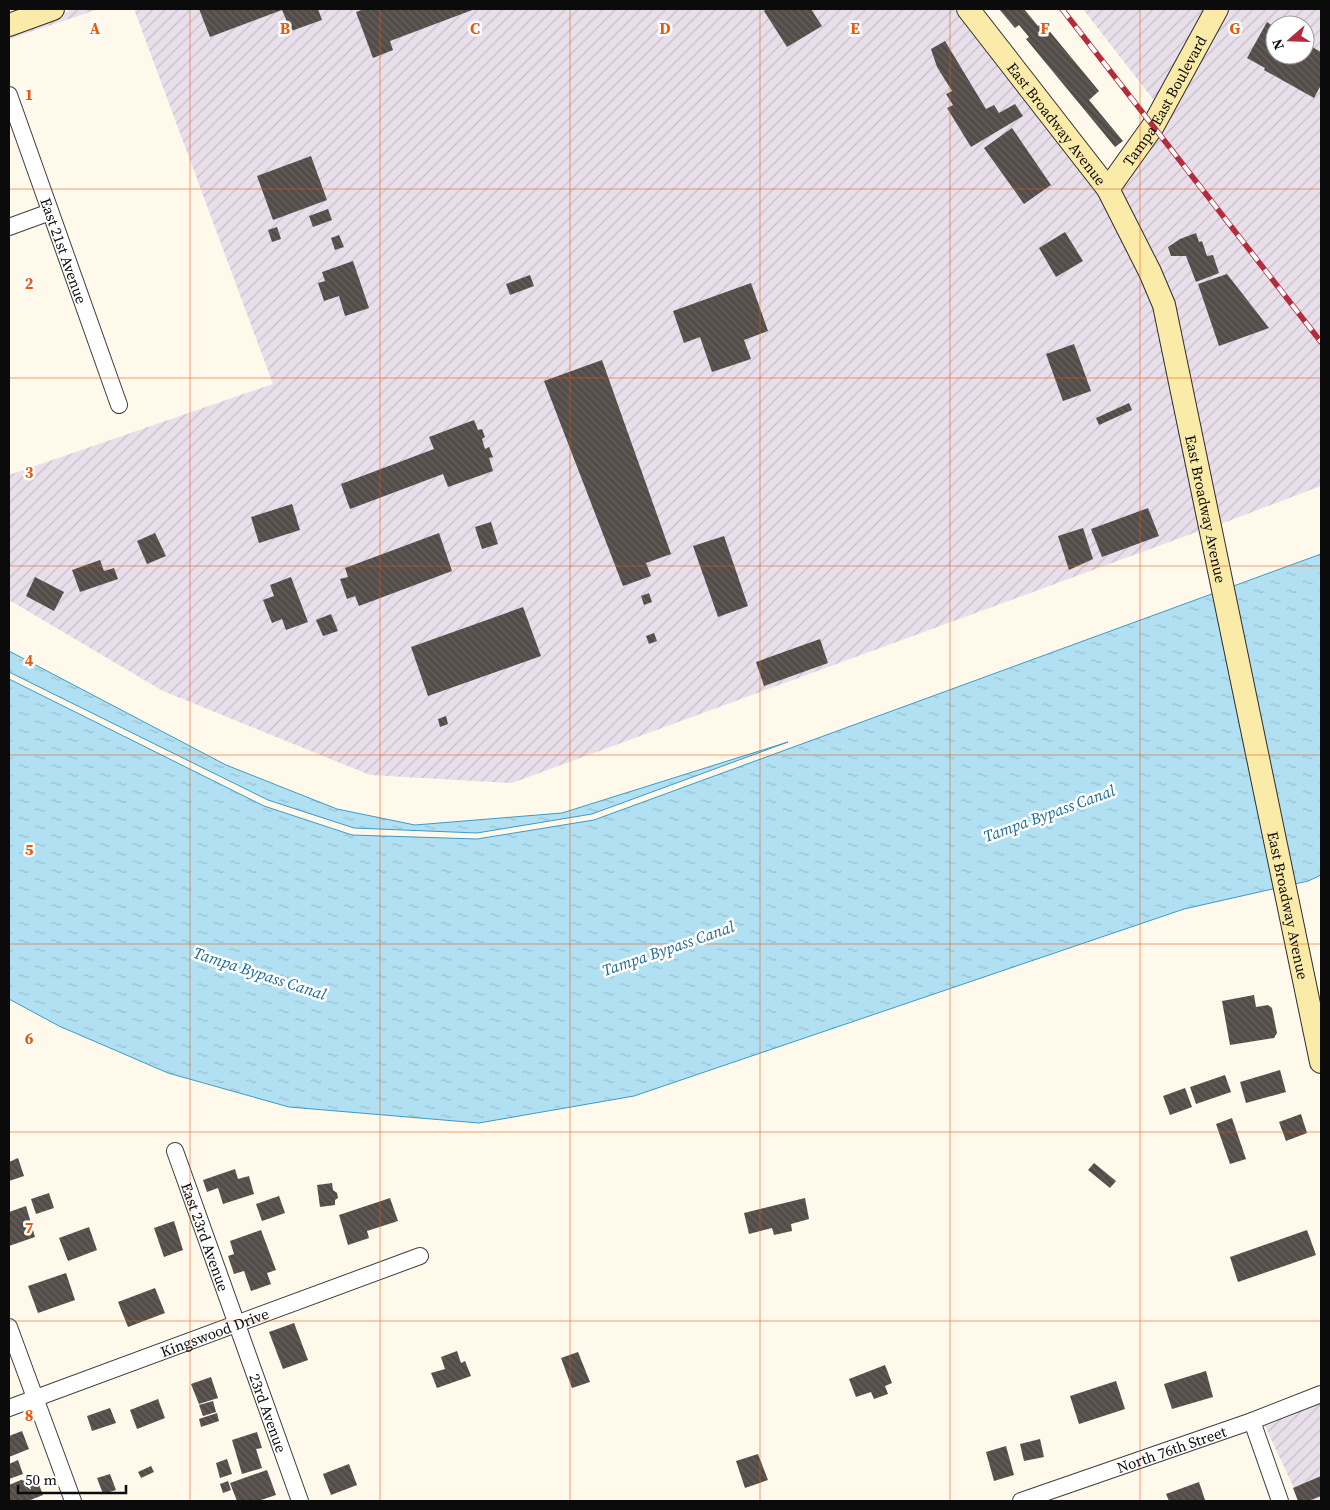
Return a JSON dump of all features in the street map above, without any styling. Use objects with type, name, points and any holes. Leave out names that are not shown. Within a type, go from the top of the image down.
[{"type":"main road","points":[[9,25],[53,9]]},
{"type":"main road","name":"East Broadway Avenue","points":[[968,9],[1108,189],[1150,272],[1164,305],[1321,1062]]},
{"type":"main road","name":"Tampa East Boulevard","points":[[1108,189],[1153,126],[1217,9]]},
{"type":"street","name":"East 21st Avenue","points":[[9,95],[119,406]]},
{"type":"street","points":[[9,227],[50,212]]},
{"type":"street","name":"East 23rd Avenue","points":[[175,1151],[236,1324]]},
{"type":"street","name":"Kingswood Drive","points":[[9,1408],[420,1256]]},
{"type":"street","name":"23rd Avenue","points":[[236,1324],[300,1501]]},
{"type":"street","points":[[9,1327],[73,1501]]},
{"type":"street","name":"North 76th Street","points":[[1021,1501],[1252,1421],[1321,1394]]},
{"type":"street","points":[[1252,1421],[1280,1501]]},
{"type":"shaded area","points":[[74,9],[99,9],[9,39],[9,33]]},
{"type":"shaded area","points":[[134,9],[958,9],[1101,195],[1156,307],[1202,530],[512,783],[370,775],[163,691],[9,600],[9,475],[273,384]]},
{"type":"shaded area","points":[[1083,9],[1208,9],[1156,103]]},
{"type":"shaded area","points":[[1226,9],[1321,9],[1321,486],[1218,525],[1175,324],[1118,191]]},
{"type":"shaded area","points":[[1321,1402],[1321,1501],[1300,1501],[1264,1424]]},
{"type":"water","name":"Tampa Bypass Canal","points":[[1321,554],[1321,875],[1308,881],[1184,909],[634,1096],[479,1123],[289,1107],[168,1073],[59,1026],[9,999],[9,679],[264,806],[352,835],[477,839],[594,820]]},
{"type":"water","points":[[9,651],[226,765],[337,809],[415,825],[562,813],[788,742],[592,814],[477,833],[354,828],[268,800],[9,672]]},
{"type":"building","points":[[199,9],[318,9],[322,20],[291,31],[282,10],[210,37]]},
{"type":"building","points":[[364,9],[475,9],[390,41],[393,50],[373,58],[356,12]]},
{"type":"building","points":[[767,9],[811,9],[822,26],[787,47],[764,11]]},
{"type":"building","points":[[999,9],[1024,9],[1038,26],[1042,22],[1099,91],[1089,100],[1123,141],[1115,147],[1026,39],[1029,37],[1019,25],[1015,28]]},
{"type":"building","points":[[1265,26],[1265,65],[1315,65],[1315,49],[1321,52],[1321,85],[1314,98],[1264,70],[1265,68],[1247,58]]},
{"type":"building","points":[[945,41],[986,109],[994,105],[999,113],[1015,104],[1023,116],[971,147],[947,108],[953,105],[946,94],[952,91],[937,67],[931,49]]},
{"type":"building","points":[[1012,128],[1051,185],[1024,204],[984,148]]},
{"type":"building","points":[[311,156],[327,200],[273,220],[257,176]]},
{"type":"building","points":[[328,209],[332,220],[313,227],[309,216]]},
{"type":"building","points":[[277,227],[281,239],[272,242],[268,230]]},
{"type":"building","points":[[1065,232],[1083,261],[1056,277],[1039,248]]},
{"type":"building","points":[[1196,233],[1199,242],[1202,241],[1207,256],[1213,255],[1219,273],[1196,282],[1186,256],[1171,256],[1168,247],[1180,239]]},
{"type":"building","points":[[339,235],[344,247],[335,250],[331,238]]},
{"type":"building","points":[[353,261],[369,308],[345,316],[339,296],[324,301],[318,283],[325,281],[322,272]]},
{"type":"building","points":[[1227,274],[1269,328],[1219,346],[1198,284]]},
{"type":"building","points":[[530,275],[534,286],[510,295],[506,284]]},
{"type":"building","points":[[751,283],[768,331],[744,340],[751,359],[712,372],[700,337],[684,343],[673,311]]},
{"type":"building","points":[[1074,344],[1091,391],[1063,401],[1046,354]]},
{"type":"building","points":[[602,360],[671,554],[646,563],[651,576],[623,586],[544,381]]},
{"type":"building","points":[[1129,403],[1132,410],[1099,425],[1096,418]]},
{"type":"building","points":[[474,420],[478,430],[482,429],[485,437],[482,439],[485,449],[489,447],[493,457],[489,458],[493,471],[448,487],[443,474],[350,509],[341,484],[434,449],[429,437]]},
{"type":"building","points":[[292,504],[300,530],[259,543],[251,517]]},
{"type":"building","points":[[1148,508],[1159,536],[1102,557],[1091,529]]},
{"type":"building","points":[[491,522],[498,544],[482,549],[475,527]]},
{"type":"building","points":[[1083,528],[1093,559],[1069,570],[1058,536]]},
{"type":"building","points":[[155,533],[166,556],[147,564],[137,541]]},
{"type":"building","points":[[439,533],[452,571],[359,606],[355,596],[347,599],[340,579],[348,577],[345,568]]},
{"type":"building","points":[[724,536],[748,606],[718,617],[693,546]]},
{"type":"building","points":[[100,560],[104,571],[114,568],[118,579],[80,592],[72,570]]},
{"type":"building","points":[[35,577],[64,592],[54,611],[26,596]]},
{"type":"building","points":[[291,577],[308,622],[286,630],[282,619],[272,623],[263,600],[274,596],[270,585]]},
{"type":"building","points":[[649,593],[652,602],[644,605],[641,596]]},
{"type":"building","points":[[523,607],[541,656],[428,696],[411,647]]},
{"type":"building","points":[[331,614],[338,631],[323,636],[316,620]]},
{"type":"building","points":[[654,633],[657,641],[649,644],[646,636]]},
{"type":"building","points":[[820,639],[828,663],[764,686],[756,662]]},
{"type":"building","points":[[446,716],[448,724],[440,727],[438,719]]},
{"type":"building","points":[[1254,995],[1256,1007],[1268,1005],[1272,1008],[1277,1033],[1274,1038],[1230,1045],[1222,1001]]},
{"type":"building","points":[[1280,1070],[1286,1092],[1246,1103],[1240,1082]]},
{"type":"building","points":[[1225,1075],[1231,1092],[1196,1104],[1190,1087]]},
{"type":"building","points":[[1185,1088],[1192,1107],[1170,1115],[1163,1096]]},
{"type":"building","points":[[1301,1114],[1307,1133],[1286,1141],[1279,1122]]},
{"type":"building","points":[[1232,1118],[1246,1159],[1230,1164],[1216,1124]]},
{"type":"building","points":[[18,1158],[24,1176],[9,1181],[9,1162]]},
{"type":"building","points":[[1094,1163],[1116,1181],[1110,1188],[1088,1170]]},
{"type":"building","points":[[235,1169],[238,1179],[249,1176],[254,1194],[223,1204],[218,1188],[207,1192],[203,1180]]},
{"type":"building","points":[[332,1183],[333,1190],[337,1193],[338,1198],[335,1200],[335,1205],[320,1207],[317,1185]]},
{"type":"building","points":[[49,1193],[54,1208],[36,1214],[31,1199]]},
{"type":"building","points":[[279,1196],[285,1213],[262,1221],[256,1204]]},
{"type":"building","points":[[390,1198],[398,1221],[367,1231],[369,1238],[348,1245],[339,1215]]},
{"type":"building","points":[[805,1198],[809,1219],[791,1224],[792,1231],[774,1235],[772,1228],[749,1234],[744,1213]]},
{"type":"building","points":[[26,1206],[35,1237],[9,1246],[9,1212]]},
{"type":"building","points":[[174,1221],[183,1250],[164,1257],[154,1228]]},
{"type":"building","points":[[89,1227],[97,1250],[68,1261],[59,1238]]},
{"type":"building","points":[[261,1230],[276,1270],[267,1273],[271,1284],[251,1291],[244,1271],[234,1274],[228,1256],[234,1254],[230,1241]]},
{"type":"building","points":[[1307,1230],[1316,1255],[1238,1282],[1230,1257]]},
{"type":"building","points":[[66,1273],[75,1300],[38,1313],[28,1286]]},
{"type":"building","points":[[155,1288],[165,1313],[128,1327],[118,1302]]},
{"type":"building","points":[[294,1323],[308,1360],[283,1369],[269,1332]]},
{"type":"building","points":[[457,1351],[461,1363],[465,1361],[471,1376],[437,1388],[431,1373],[445,1369],[441,1357]]},
{"type":"building","points":[[578,1352],[590,1382],[572,1388],[561,1358]]},
{"type":"building","points":[[885,1365],[892,1383],[885,1386],[888,1394],[874,1399],[871,1392],[856,1397],[849,1379]]},
{"type":"building","points":[[1206,1371],[1213,1397],[1172,1409],[1164,1384]]},
{"type":"building","points":[[211,1377],[218,1398],[199,1404],[191,1384]]},
{"type":"building","points":[[1116,1381],[1125,1409],[1079,1424],[1070,1396]]},
{"type":"building","points":[[158,1399],[165,1418],[137,1429],[130,1410]]},
{"type":"building","points":[[213,1401],[216,1412],[203,1416],[199,1405]]},
{"type":"building","points":[[110,1408],[116,1423],[92,1431],[87,1416]]},
{"type":"building","points":[[217,1413],[219,1421],[201,1427],[199,1419]]},
{"type":"building","points":[[22,1431],[29,1449],[9,1457],[9,1436]]},
{"type":"building","points":[[257,1432],[262,1448],[256,1449],[262,1468],[242,1474],[232,1440]]},
{"type":"building","points":[[1040,1439],[1044,1457],[1024,1461],[1020,1444]]},
{"type":"building","points":[[1006,1446],[1014,1475],[994,1481],[986,1452]]},
{"type":"building","points":[[758,1454],[768,1480],[745,1488],[736,1461]]},
{"type":"building","points":[[227,1459],[232,1474],[220,1478],[216,1463]]},
{"type":"building","points":[[18,1460],[23,1474],[9,1479],[9,1464]]},
{"type":"building","points":[[349,1464],[357,1485],[331,1495],[323,1474]]},
{"type":"building","points":[[151,1466],[154,1472],[141,1478],[138,1472]]},
{"type":"building","points":[[267,1470],[276,1495],[258,1501],[237,1501],[230,1483]]},
{"type":"building","points":[[35,1474],[43,1495],[28,1501],[9,1501],[9,1485]]},
{"type":"building","points":[[110,1474],[116,1490],[103,1494],[97,1478]]},
{"type":"building","points":[[1321,1476],[1321,1496],[1308,1501],[1298,1501],[1293,1488]]},
{"type":"building","points":[[228,1481],[231,1490],[223,1493],[220,1484]]},
{"type":"building","points":[[1199,1482],[1205,1500],[1169,1501],[1166,1494]]},
{"type":"railway","points":[[1062,9],[1321,342]]}]
